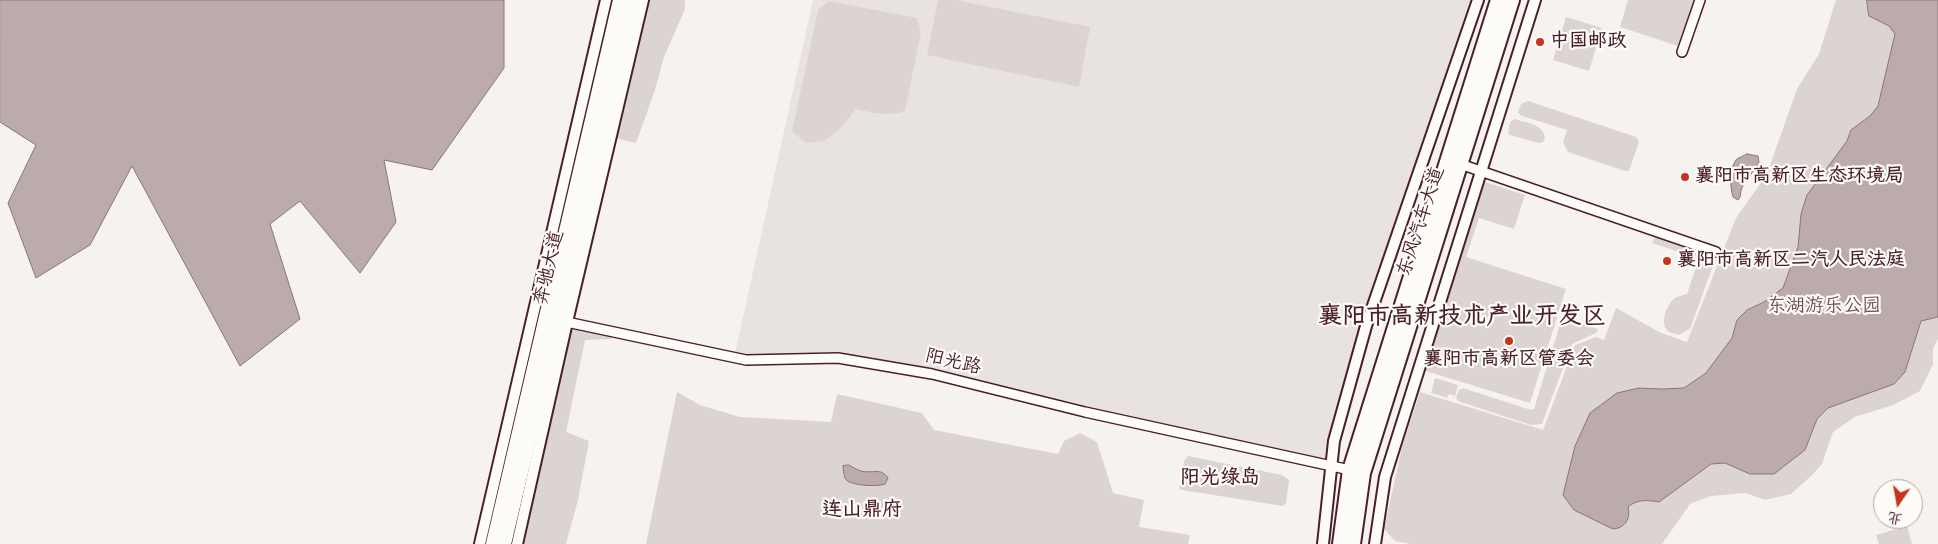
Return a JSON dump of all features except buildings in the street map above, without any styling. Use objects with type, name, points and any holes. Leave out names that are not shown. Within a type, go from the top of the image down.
[{"type":"main road","name":"奔驰大道","points":[[493,544],[516,419],[557,320],[620,0]]},
{"type":"main road","name":"奔驰大道","points":[[504,544],[633,0]]},
{"type":"main road","name":"东风汽车大道","points":[[1340,544],[1350,470],[1498,0]]},
{"type":"main road","name":"东风汽车大道","points":[[1353,544],[1363,473],[1512,0]]},
{"type":"street","points":[[480,544],[516,419],[606,0]]},
{"type":"street","points":[[517,544],[557,320],[644,0]]},
{"type":"street","points":[[1323,544],[1334,441],[1366,326],[1478,0]]},
{"type":"street","points":[[1375,544],[1385,477],[1535,0]]},
{"type":"street","points":[[1682,52],[1700,0]]},
{"type":"street","points":[[1460,164],[1716,252]]},
{"type":"street","name":"阳光路","points":[[557,320],[746,360],[838,358],[932,374],[1085,412],[1350,470]]},
{"type":"shaded area","points":[[0,0],[504,0],[504,68],[432,170],[384,160],[396,222],[360,273],[300,201],[270,224],[300,319],[240,366],[132,166],[90,245],[36,278],[8,203],[36,145],[0,122]]},
{"type":"shaded area","points":[[813,0],[1478,0],[1366,326],[1332,466],[838,358],[734,358]]},
{"type":"shaded area","points":[[1867,0],[1938,0],[1938,317],[1921,321],[1905,372],[1894,384],[1828,408],[1817,419],[1805,450],[1774,474],[1750,474],[1725,463],[1711,464],[1659,502],[1642,501],[1631,504],[1628,507],[1628,519],[1624,525],[1613,529],[1574,510],[1563,495],[1575,446],[1590,413],[1617,393],[1639,388],[1684,388],[1706,373],[1732,338],[1737,320],[1747,310],[1764,302],[1783,288],[1798,247],[1801,214],[1807,195],[1847,141],[1851,130],[1870,116],[1878,106],[1895,34],[1889,26],[1869,16]]},
{"type":"shaded area","points":[[1747,154],[1758,156],[1759,162],[1745,182],[1738,200],[1733,197],[1731,173],[1736,160]]},
{"type":"shaded area","points":[[849,465],[865,472],[882,473],[888,478],[885,484],[881,485],[870,486],[852,483],[847,481],[843,470],[843,466]]},
{"type":"green space","points":[[643,0],[685,0],[685,9],[664,57],[655,90],[636,143],[611,137]]},
{"type":"green space","points":[[938,0],[956,0],[1090,27],[1079,87],[927,55]]},
{"type":"green space","points":[[1628,0],[1694,0],[1678,46],[1620,27]]},
{"type":"green space","name":"东湖游乐公园","points":[[1836,0],[1938,0],[1938,338],[1933,349],[1933,364],[1920,391],[1893,405],[1855,417],[1833,432],[1822,464],[1791,494],[1765,500],[1746,493],[1711,496],[1690,504],[1662,544],[1411,544],[1395,541],[1384,529],[1402,447],[1420,392],[1543,430],[1575,345],[1596,337],[1604,340],[1616,308],[1661,333],[1687,342],[1736,218],[1767,174],[1797,89],[1819,54]]},
{"type":"green space","points":[[829,1],[917,18],[921,32],[905,111],[887,114],[856,109],[840,129],[824,141],[806,143],[792,131],[818,10]]},
{"type":"green space","points":[[1566,17],[1602,28],[1589,71],[1553,60]]},
{"type":"green space","points":[[1528,101],[1636,137],[1639,142],[1629,171],[1568,152],[1563,142],[1567,130],[1522,116],[1518,113],[1521,104]]},
{"type":"green space","points":[[1515,119],[1541,129],[1545,137],[1543,142],[1539,143],[1510,135],[1508,133],[1510,122]]},
{"type":"green space","points":[[1479,180],[1525,195],[1514,229],[1479,218],[1466,257],[1566,289],[1530,403],[1419,369]]},
{"type":"green space","points":[[1656,234],[1711,252],[1715,260],[1690,329],[1679,335],[1669,332],[1665,328],[1665,314],[1675,298],[1687,294],[1698,261],[1695,257],[1652,243]]},
{"type":"green space","points":[[1566,318],[1598,329],[1596,333],[1572,344],[1542,424],[1531,425],[1458,401],[1456,398],[1459,390],[1463,388],[1531,410],[1534,409],[1561,321]]},
{"type":"green space","points":[[567,322],[613,331],[611,339],[585,340],[566,432],[589,441],[578,500],[566,544],[517,544]]},
{"type":"green space","points":[[1435,378],[1458,385],[1455,396],[1449,394],[1447,398],[1431,393]]},
{"type":"green space","points":[[677,392],[700,405],[740,417],[831,422],[837,394],[922,413],[934,430],[1058,454],[1064,441],[1080,433],[1097,442],[1113,493],[1144,500],[1139,527],[1190,535],[1188,544],[646,544]]},
{"type":"green space","points":[[1188,456],[1282,475],[1289,480],[1286,503],[1283,506],[1182,490],[1179,488],[1184,461]]},
{"type":"green space","points":[[1897,529],[1908,529],[1912,544],[1879,544],[1876,535]]},
{"type":"place","name":"中国邮政","points":[[1540,42]]},
{"type":"place","name":"襄阳市高新区生态环境局","points":[[1685,177]]},
{"type":"place","name":"襄阳市高新区二汽人民法庭","points":[[1667,261]]},
{"type":"place","name":"襄阳市高新区管委会","points":[[1509,341]]},
{"type":"district","name":"襄阳市高新技术产业开发区","points":[[1462,318]]},
{"type":"district","name":"阳光绿岛","points":[[1220,479]]},
{"type":"district","name":"连山鼎府","points":[[862,511]]}]
